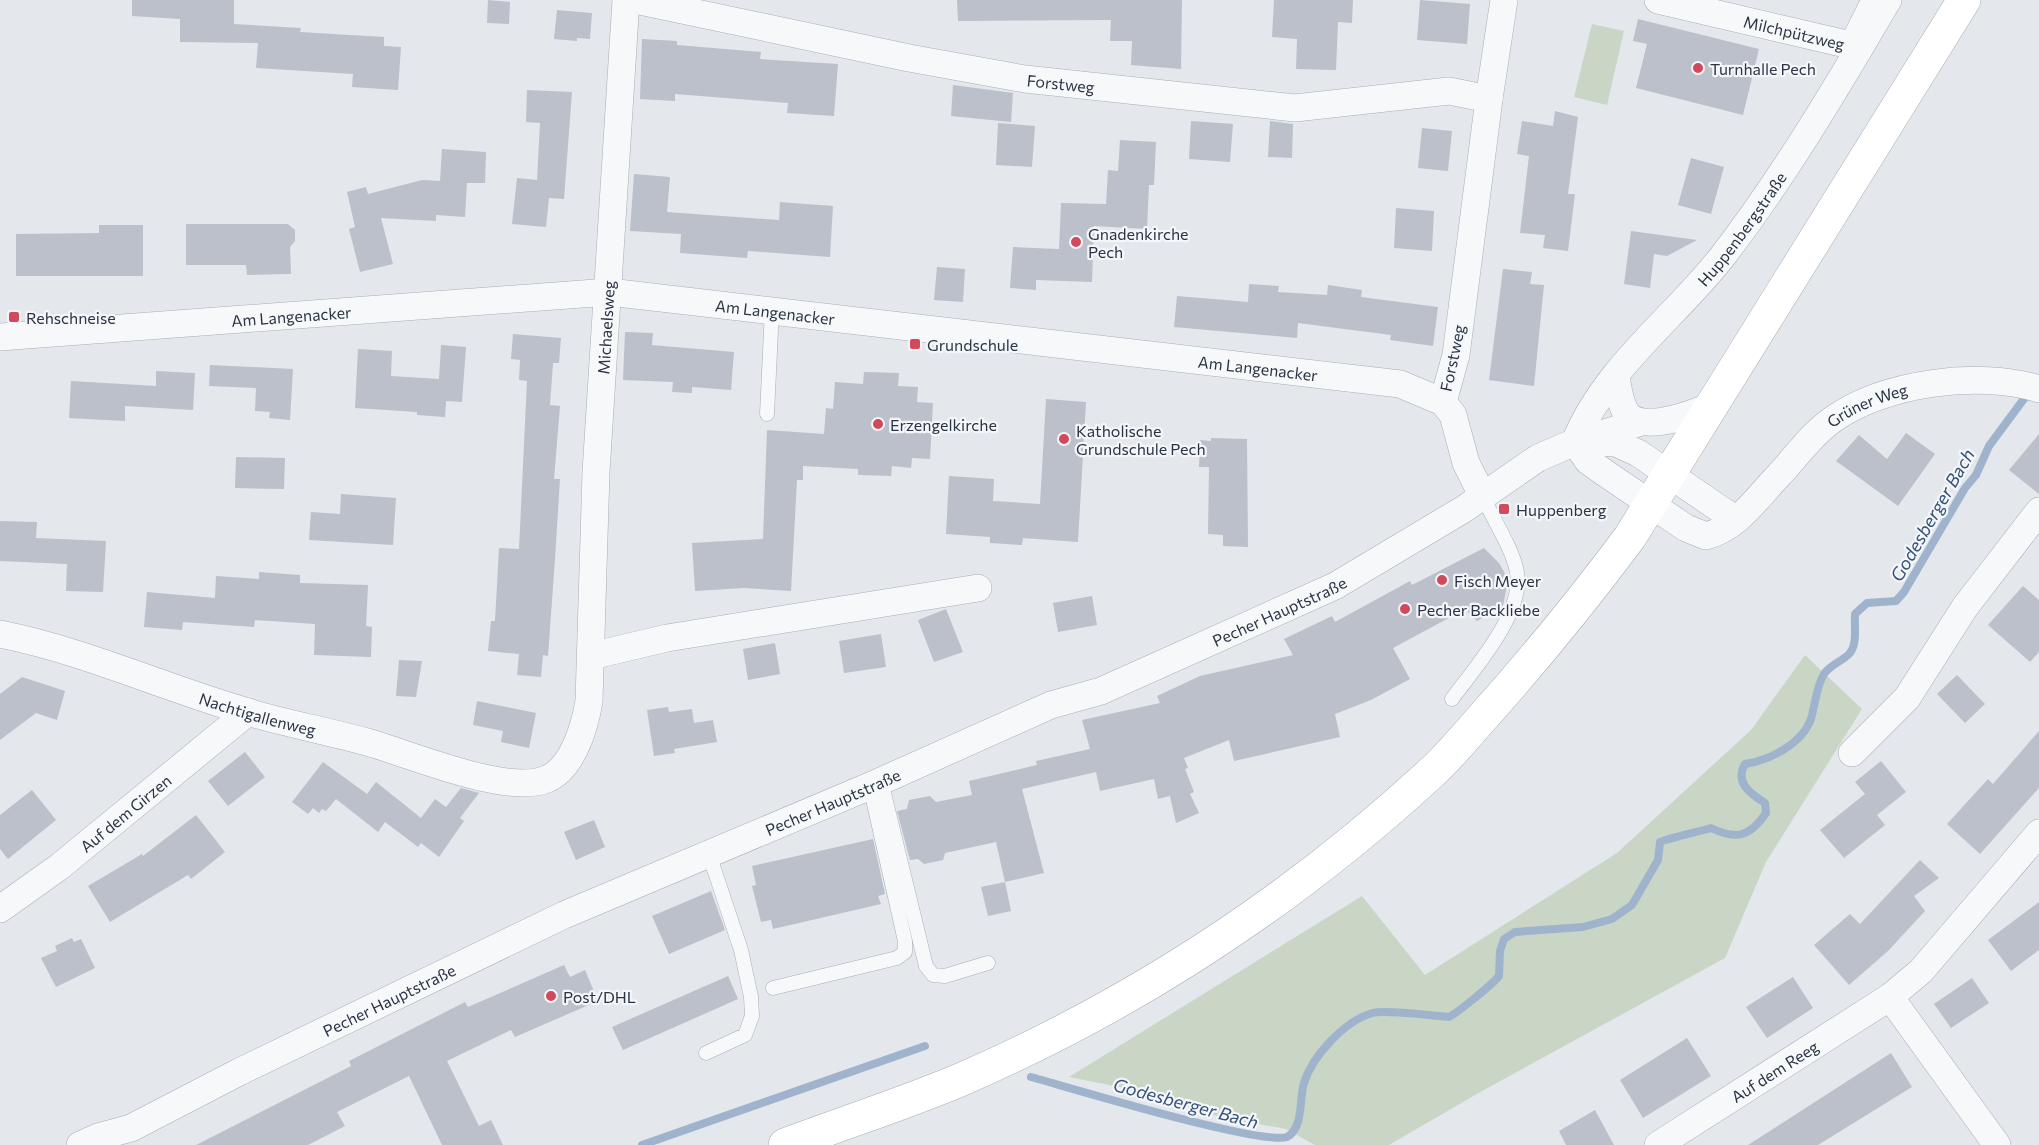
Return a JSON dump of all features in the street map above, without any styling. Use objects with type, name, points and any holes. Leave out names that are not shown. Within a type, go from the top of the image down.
[{"type":"main road","points":[[785,1145],[958,1080],[1036,1044],[1185,962],[1261,912],[1330,859],[1433,772],[1518,678],[1577,608],[1651,504],[1964,0]]},
{"type":"street","name":"Michaelsweg","points":[[519,785],[549,779],[571,756],[585,726],[591,656],[596,472],[609,292],[614,153],[626,0]]},
{"type":"street","name":"Forstweg","points":[[635,0],[909,58],[1025,79],[1295,108],[1449,91],[1489,99]]},
{"type":"street","name":"Forstweg","points":[[1443,402],[1456,355],[1504,0]]},
{"type":"street","name":"Milchpützweg","points":[[1658,0],[1852,47]]},
{"type":"street","name":"Huppenbergstraße","points":[[1575,442],[1588,414],[1616,376],[1722,257],[1797,148],[1852,47],[1888,0]]},
{"type":"street","name":"Am Langenacker","points":[[0,338],[609,292],[1400,384],[1443,402]]},
{"type":"street","points":[[1616,376],[1621,401],[1628,415],[1641,422]]},
{"type":"street","name":"Grüner Weg","points":[[1651,504],[1686,528],[1706,536],[1729,528],[1831,420],[1870,399],[1928,384],[1968,380],[2010,382],[2039,389]]},
{"type":"street","points":[[1443,402],[1454,415],[1466,464],[1483,497]]},
{"type":"street","name":"Pecher Hauptstraße","points":[[80,1145],[98,1137],[131,1128],[239,1071],[564,915],[876,784],[1051,705],[1101,691],[1335,586],[1483,497],[1538,458],[1575,442],[1641,422],[1689,416],[1714,405]]},
{"type":"street","name":"Pecher Hauptstraße","points":[[1575,442],[1616,442],[1638,453],[1670,476]]},
{"type":"street","points":[[1575,442],[1588,461],[1651,504]]},
{"type":"street","points":[[1670,476],[1736,520]]},
{"type":"street","points":[[1852,753],[1907,698],[1965,607],[2039,511]]},
{"type":"street","points":[[591,656],[667,638],[978,588]]},
{"type":"street","name":"Nachtigallenweg","points":[[4,640],[129,670],[248,712],[519,785]]},
{"type":"street","name":"Auf dem Girzen","points":[[0,909],[59,867],[248,712]]},
{"type":"street","name":"Auf dem Reeg","points":[[1658,1145],[1890,997],[1921,971],[2039,833]]},
{"type":"street","points":[[1890,997],[1996,1145]]},
{"type":"lane","points":[[1852,47],[1868,0]]},
{"type":"lane","points":[[767,414],[772,310]]},
{"type":"lane","points":[[1452,699],[1507,618],[1517,592],[1517,573],[1483,497]]},
{"type":"lane","points":[[876,784],[926,966],[933,975],[945,976],[988,963]]},
{"type":"lane","points":[[773,988],[897,958],[904,952],[903,930],[876,784]]},
{"type":"lane","points":[[706,1053],[745,1035],[752,1016],[741,950],[709,854]]},
{"type":"green space","points":[[1592,24],[1624,31],[1607,105],[1574,97]]},
{"type":"green space","points":[[1805,655],[1862,709],[1766,862],[1725,958],[1482,1091],[1389,1145],[1315,1145],[1286,1129],[1220,1117],[1145,1092],[1069,1077],[1362,896],[1425,975],[1617,853],[1751,730]]},
{"type":"building","points":[[132,0],[234,0],[234,24],[301,28],[300,32],[384,37],[384,46],[401,47],[398,90],[352,87],[353,74],[256,68],[258,43],[180,42],[180,19],[132,16]]},
{"type":"building","points":[[488,0],[510,2],[509,24],[487,23]]},
{"type":"building","points":[[957,0],[1182,0],[1181,69],[1131,65],[1132,41],[1110,41],[1111,20],[958,21]]},
{"type":"building","points":[[1274,0],[1353,0],[1352,23],[1338,22],[1336,70],[1296,69],[1297,39],[1272,37]]},
{"type":"building","points":[[1420,0],[1470,4],[1467,44],[1417,40]]},
{"type":"building","points":[[557,10],[592,13],[590,39],[577,38],[577,41],[554,39]]},
{"type":"building","name":"Turnhalle Pech","points":[[1638,19],[1759,49],[1743,115],[1636,88],[1647,44],[1633,41]]},
{"type":"building","points":[[642,39],[677,41],[677,45],[761,52],[760,59],[838,64],[834,116],[787,113],[788,103],[675,94],[675,101],[640,99]]},
{"type":"building","points":[[953,85],[1013,93],[1011,122],[951,116]]},
{"type":"building","points":[[527,90],[572,92],[564,199],[549,198],[546,227],[512,224],[517,178],[537,180],[540,123],[526,122]]},
{"type":"building","points":[[1555,111],[1578,117],[1568,194],[1575,194],[1568,251],[1543,248],[1545,235],[1520,233],[1529,156],[1517,154],[1522,121],[1553,126]]},
{"type":"building","points":[[1191,121],[1233,124],[1230,162],[1189,159]]},
{"type":"building","points":[[1270,121],[1293,124],[1292,158],[1268,157]]},
{"type":"building","points":[[998,123],[1035,126],[1032,167],[996,165]]},
{"type":"building","points":[[1422,128],[1452,131],[1448,171],[1418,168]]},
{"type":"building","points":[[1120,140],[1156,142],[1154,185],[1149,185],[1147,229],[1094,226],[1092,282],[1036,280],[1036,290],[1010,288],[1013,247],[1059,249],[1061,203],[1106,204],[1108,170],[1118,171]]},
{"type":"building","points":[[442,149],[486,152],[485,183],[467,183],[465,217],[436,215],[436,221],[381,218],[393,264],[360,272],[349,229],[355,227],[347,192],[366,187],[368,194],[422,180],[440,181]]},
{"type":"building","points":[[1691,158],[1724,167],[1711,214],[1678,205]]},
{"type":"building","points":[[634,174],[670,177],[667,212],[779,220],[780,202],[833,206],[830,257],[748,251],[747,258],[680,253],[681,234],[630,231]]},
{"type":"building","points":[[1396,208],[1434,211],[1432,251],[1394,248]]},
{"type":"building","points":[[186,224],[288,224],[295,230],[295,241],[290,247],[291,274],[247,275],[246,265],[186,265]]},
{"type":"building","points":[[99,225],[143,225],[143,276],[16,276],[16,234],[99,233]]},
{"type":"building","points":[[1631,231],[1697,240],[1667,256],[1654,254],[1650,288],[1624,284]]},
{"type":"building","points":[[937,267],[965,269],[963,302],[934,300]]},
{"type":"building","points":[[1503,269],[1532,272],[1530,284],[1544,285],[1534,386],[1489,380]]},
{"type":"building","points":[[1249,284],[1279,286],[1278,292],[1327,295],[1328,285],[1362,290],[1361,297],[1438,307],[1433,346],[1390,340],[1391,335],[1298,323],[1297,338],[1174,327],[1177,296],[1248,302]]},
{"type":"building","points":[[625,332],[653,333],[652,345],[734,352],[731,390],[692,387],[692,393],[672,392],[673,382],[623,380]]},
{"type":"building","points":[[513,334],[561,338],[559,363],[553,363],[550,405],[560,406],[554,479],[560,479],[548,656],[543,655],[541,677],[517,675],[519,654],[488,651],[491,621],[495,621],[499,548],[519,549],[527,381],[519,380],[520,360],[511,359]]},
{"type":"building","points":[[441,345],[466,347],[462,402],[446,401],[445,417],[417,415],[417,412],[355,408],[358,349],[392,351],[391,376],[439,379]]},
{"type":"building","points":[[210,365],[293,369],[290,420],[269,418],[270,412],[255,411],[256,388],[209,386]]},
{"type":"building","points":[[156,371],[195,373],[193,410],[125,406],[125,421],[69,418],[71,381],[156,386]]},
{"type":"building","points":[[864,372],[899,373],[898,386],[918,387],[917,402],[933,403],[930,459],[912,458],[911,468],[892,466],[891,476],[858,475],[858,469],[803,466],[803,480],[797,480],[791,591],[744,588],[695,591],[692,543],[763,539],[767,430],[824,434],[826,408],[833,409],[835,382],[863,384]]},
{"type":"building","name":"Katholische Grundschule Pech","points":[[1046,399],[1086,402],[1078,542],[1023,538],[1022,545],[990,543],[990,537],[946,534],[949,476],[994,479],[993,501],[1040,504]]},
{"type":"building","points":[[1906,433],[1935,454],[1898,506],[1836,461],[1859,435],[1887,459]]},
{"type":"building","points":[[2039,434],[2039,494],[2009,470]]},
{"type":"building","points":[[1211,438],[1247,439],[1248,547],[1223,546],[1223,535],[1208,534],[1209,467],[1199,467],[1200,440],[1211,441]]},
{"type":"building","points":[[236,457],[285,458],[284,489],[235,488]]},
{"type":"building","points":[[341,494],[396,498],[393,545],[309,540],[311,512],[340,514]]},
{"type":"building","points":[[0,521],[37,522],[36,538],[106,541],[103,592],[66,591],[67,564],[0,561]]},
{"type":"building","points":[[1484,548],[1499,563],[1508,579],[1503,606],[1477,621],[1467,611],[1458,613],[1393,648],[1410,679],[1371,700],[1335,714],[1340,737],[1234,761],[1229,740],[1184,758],[1188,768],[1185,769],[1194,792],[1190,794],[1199,813],[1176,823],[1170,796],[1158,799],[1154,779],[1100,791],[1096,772],[1022,789],[1044,873],[1005,882],[996,842],[945,853],[943,860],[924,864],[918,859],[910,860],[897,811],[907,809],[909,800],[930,796],[936,802],[972,795],[969,781],[1037,765],[1036,761],[1090,749],[1082,720],[1160,703],[1157,696],[1200,676],[1293,655],[1284,639],[1332,616],[1335,622],[1410,581],[1412,585]]},
{"type":"building","points":[[259,572],[300,575],[300,583],[368,585],[366,626],[372,627],[371,657],[314,655],[315,624],[255,620],[254,627],[183,622],[182,630],[144,627],[147,592],[215,598],[216,576],[259,579]]},
{"type":"building","points":[[2023,586],[2039,600],[2039,652],[2030,662],[1988,625]]},
{"type":"building","points":[[1092,596],[1097,625],[1058,632],[1053,603]]},
{"type":"building","points":[[946,609],[963,652],[934,662],[918,620]]},
{"type":"building","points":[[881,634],[886,667],[844,673],[839,641]]},
{"type":"building","points":[[775,643],[780,674],[748,680],[743,649]]},
{"type":"building","points":[[399,660],[422,661],[416,697],[396,696]]},
{"type":"building","points":[[1957,675],[1985,704],[1965,723],[1937,694]]},
{"type":"building","points":[[22,677],[65,691],[57,720],[36,713],[0,740],[0,694]]},
{"type":"building","points":[[477,701],[536,713],[529,748],[501,742],[503,731],[473,725]]},
{"type":"building","points":[[668,707],[669,712],[692,709],[694,723],[713,720],[717,742],[674,749],[675,753],[654,756],[647,710]]},
{"type":"building","points":[[2039,731],[2039,788],[1980,854],[1947,824],[1988,779],[1993,784]]},
{"type":"building","points":[[245,752],[265,777],[228,806],[208,781]]},
{"type":"building","points":[[1881,761],[1906,792],[1877,815],[1885,825],[1844,858],[1820,830],[1865,794],[1855,782]]},
{"type":"building","points":[[323,762],[367,794],[376,782],[421,818],[435,799],[446,807],[461,788],[479,793],[460,818],[464,821],[439,857],[421,843],[418,847],[385,822],[378,832],[336,799],[326,811],[322,809],[319,813],[313,808],[308,814],[292,802]]},
{"type":"building","points":[[32,790],[56,820],[8,859],[0,849],[0,815]]},
{"type":"building","points":[[196,815],[225,852],[191,879],[188,875],[110,922],[88,886],[142,854],[143,856]]},
{"type":"building","points":[[594,820],[605,847],[576,860],[564,832]]},
{"type":"building","points":[[873,839],[885,894],[878,896],[881,904],[773,929],[771,920],[761,922],[752,886],[756,885],[752,866]]},
{"type":"building","points":[[1920,860],[1939,878],[1914,896],[1925,911],[1888,951],[1849,985],[1814,945],[1850,914],[1860,924]]},
{"type":"building","points":[[1005,882],[1011,911],[988,916],[981,887]]},
{"type":"building","points":[[711,891],[725,930],[669,954],[652,916]]},
{"type":"building","points":[[2039,902],[2039,950],[2011,971],[1988,940]]},
{"type":"building","points":[[72,938],[74,942],[81,939],[95,968],[56,987],[41,958],[57,951],[55,946]]},
{"type":"building","points":[[564,965],[570,977],[585,970],[598,1001],[515,1037],[511,1030],[447,1061],[479,1126],[491,1120],[503,1145],[442,1145],[409,1076],[337,1112],[345,1126],[308,1145],[196,1145],[351,1066],[349,1061],[465,1002],[468,1007]]},
{"type":"building","points":[[728,976],[738,999],[623,1050],[612,1027]]},
{"type":"building","points":[[1793,977],[1813,1008],[1767,1038],[1746,1007]]},
{"type":"building","points":[[1972,978],[1989,1003],[1951,1028],[1934,1004]]},
{"type":"building","points":[[1687,1038],[1711,1076],[1643,1118],[1620,1080]]},
{"type":"building","points":[[1891,1053],[1912,1087],[1818,1145],[1748,1145]]},
{"type":"building","points":[[1595,1110],[1614,1145],[1566,1145],[1559,1131]]},
{"type":"waterway","name":"Godesberger Bach","points":[[1031,1077],[1241,1133],[1287,1137],[1299,1120],[1304,1083],[1314,1062],[1331,1041],[1351,1024],[1362,1017],[1379,1012],[1449,1017],[1499,976],[1500,951],[1504,939],[1515,932],[1583,927],[1612,919],[1632,905],[1658,860],[1660,842],[1711,828],[1735,835],[1754,827],[1766,813],[1765,803],[1750,792],[1743,782],[1742,771],[1745,764],[1774,755],[1793,743],[1807,728],[1821,679],[1829,668],[1846,657],[1854,646],[1855,614],[1867,603],[1896,601],[1904,592],[1965,488],[1976,475],[1989,446],[2029,392]]},
{"type":"waterway","name":"Godesberger Bach","points":[[642,1145],[925,1046]]},
{"type":"place","name":"Turnhalle Pech","points":[[1698,68]]},
{"type":"place","name":"Gnadenkirche Pech","points":[[1076,242]]},
{"type":"place","name":"Rehschneise","points":[[14,317]]},
{"type":"place","name":"Grundschule","points":[[915,344]]},
{"type":"place","name":"Erzengelkirche","points":[[878,424]]},
{"type":"place","name":"Katholische Grundschule Pech","points":[[1064,439]]},
{"type":"place","name":"Huppenberg","points":[[1504,509]]},
{"type":"place","name":"Fisch Meyer","points":[[1442,580]]},
{"type":"place","name":"Pecher Backliebe","points":[[1405,609]]},
{"type":"place","name":"Post/DHL","points":[[551,996]]}]
